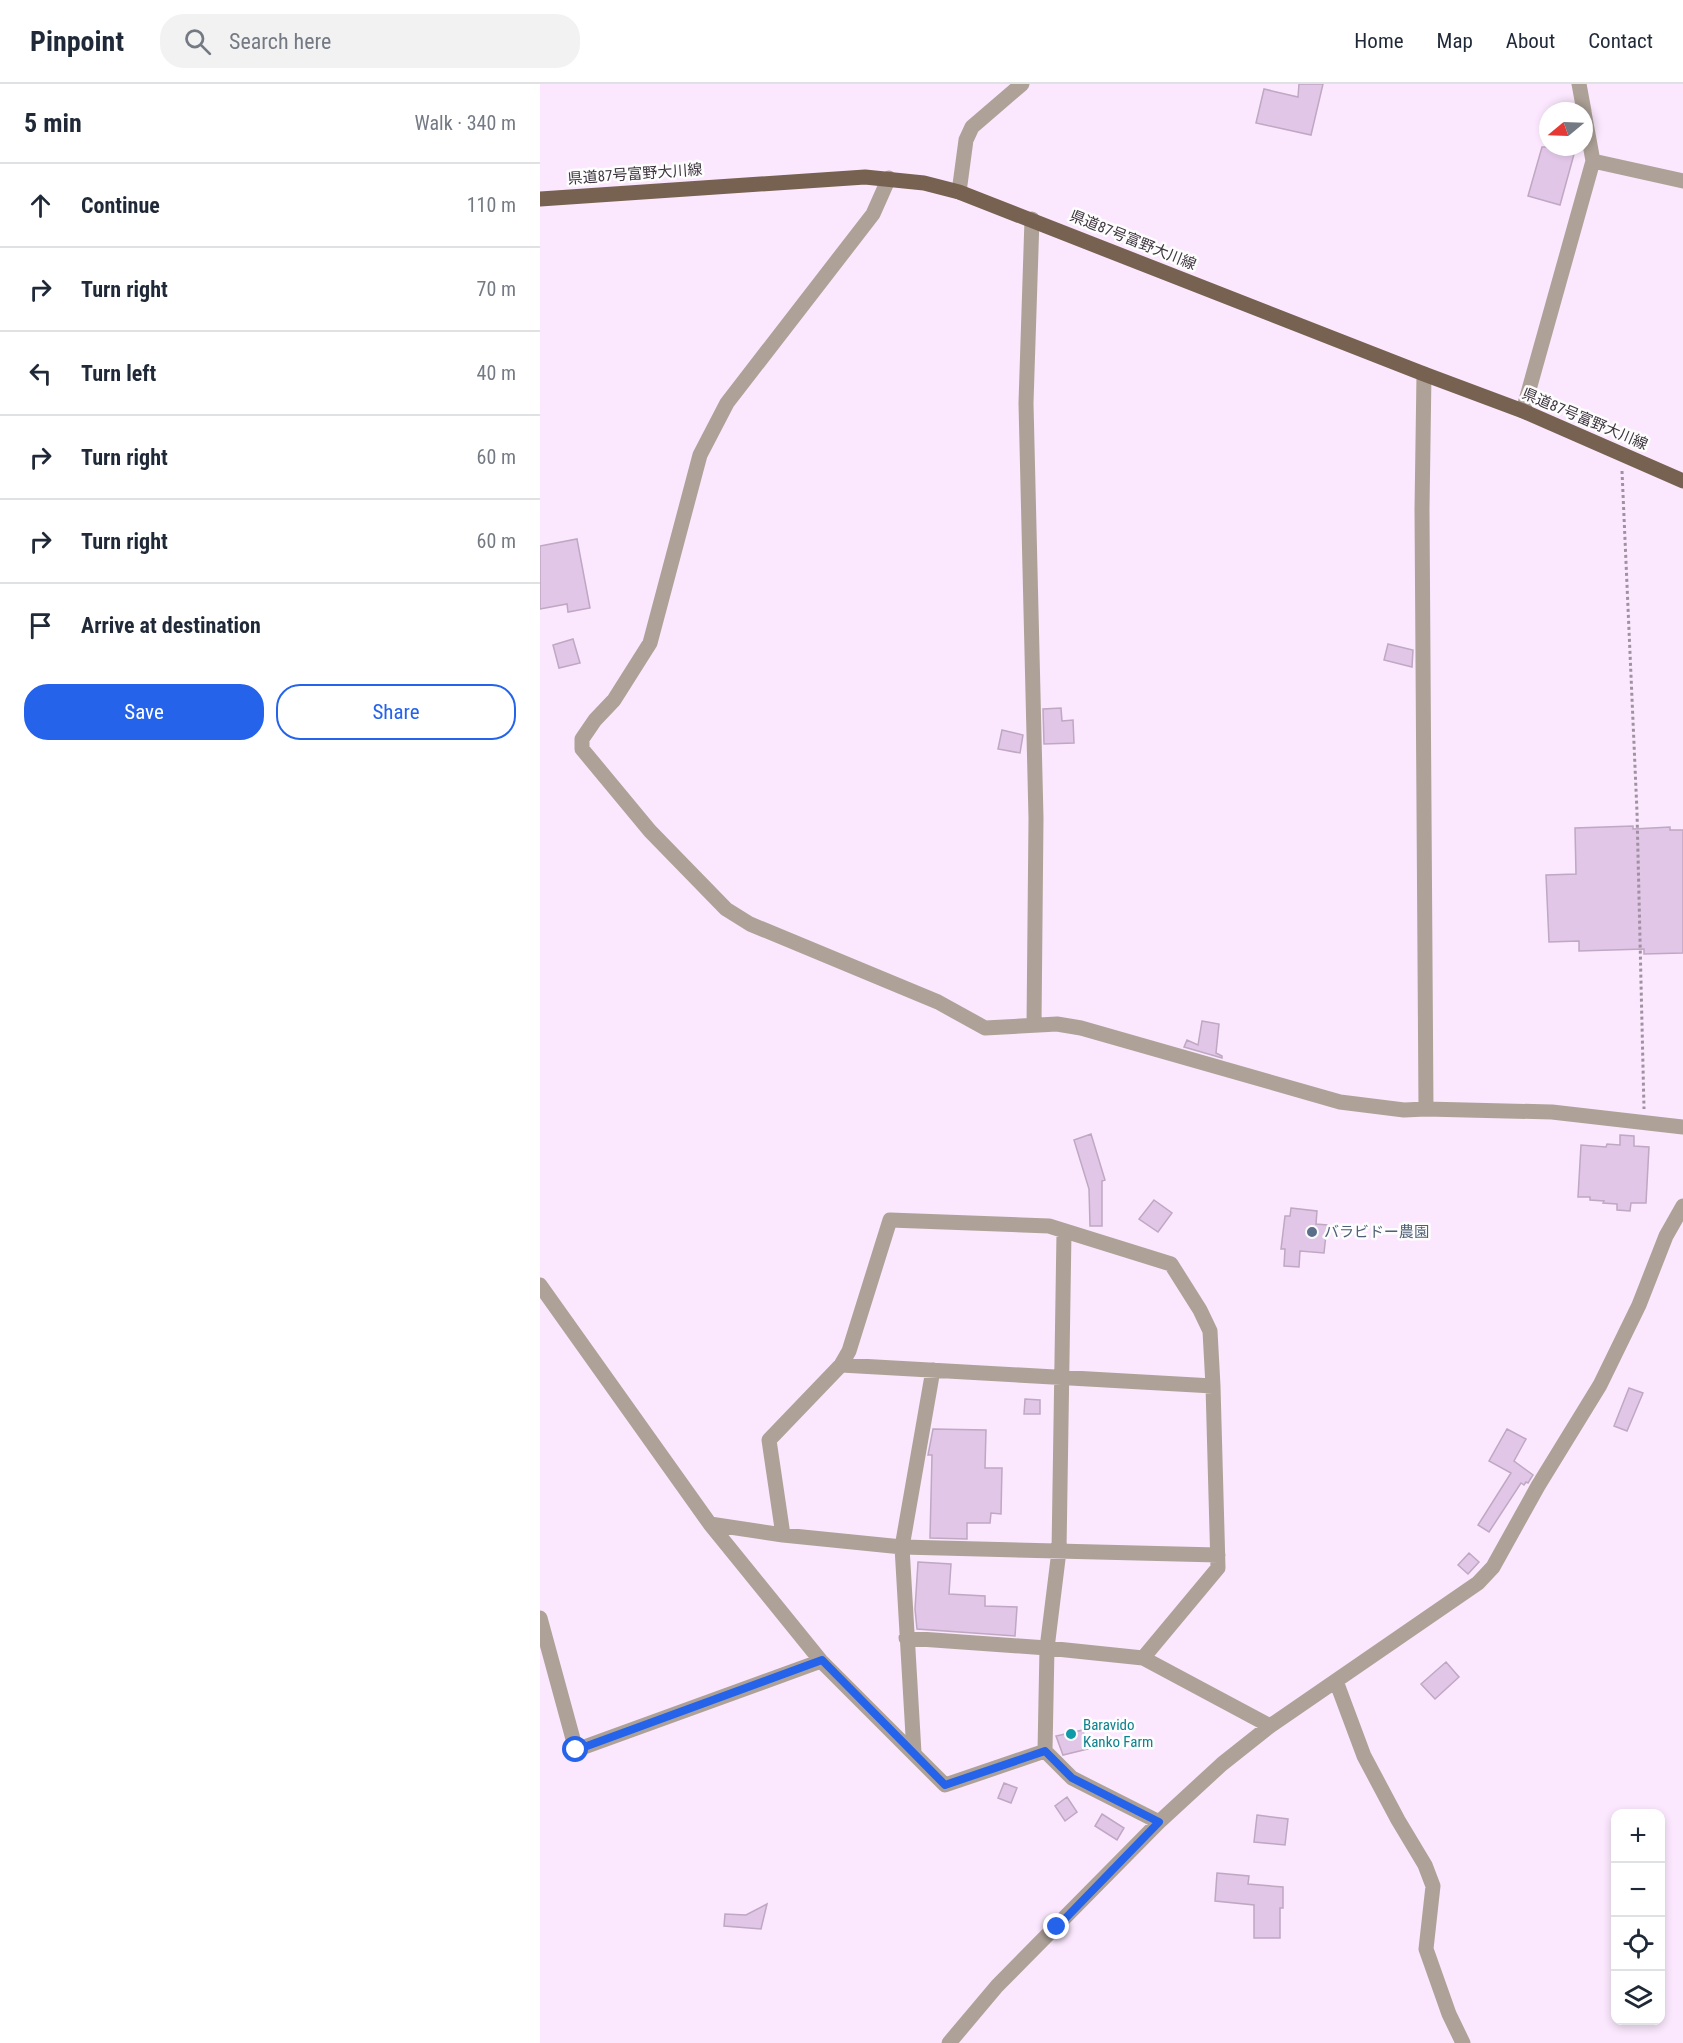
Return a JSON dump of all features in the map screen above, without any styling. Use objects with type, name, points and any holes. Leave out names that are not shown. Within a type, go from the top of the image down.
[{"type":"main road","name":"県道87号富野大川線","points":[[540,200],[865,177],[924,183],[959,192],[1032,219],[1523,411],[1683,481]]},
{"type":"street","points":[[959,192],[966,140],[972,127],[1022,84]]},
{"type":"street","points":[[1579,84],[1582,102]]},
{"type":"street","points":[[1523,411],[1593,161],[1592,156]]},
{"type":"street","points":[[1593,161],[1683,181]]},
{"type":"street","points":[[889,178],[873,214],[727,403],[700,455],[650,643],[614,700],[595,720],[582,739],[582,749],[650,831],[726,909],[750,924],[938,1002],[985,1028],[1057,1024],[1081,1028],[1340,1102],[1404,1110],[1552,1112],[1683,1127]]},
{"type":"street","points":[[1032,219],[1026,403],[1036,818],[1034,1025]]},
{"type":"street","points":[[1424,374],[1422,509],[1426,1109]]},
{"type":"street","points":[[949,2043],[997,1986],[1159,1822],[1222,1764],[1270,1726],[1478,1583],[1493,1567],[1538,1486],[1600,1385],[1639,1305],[1666,1236],[1683,1206]]},
{"type":"street","points":[[783,1535],[769,1440],[841,1365],[849,1351],[890,1220],[1049,1226],[1171,1264],[1200,1310],[1210,1331],[1214,1386],[1218,1568],[1143,1658]]},
{"type":"street","points":[[1064,1232],[1059,1551],[1047,1648],[1045,1751],[1072,1778],[1159,1822]]},
{"type":"street","points":[[540,1286],[710,1524],[822,1660],[945,1785],[1045,1751]]},
{"type":"street","points":[[841,1365],[1214,1386]]},
{"type":"street","points":[[914,1753],[902,1547],[933,1370]]},
{"type":"street","points":[[710,1524],[783,1535],[902,1547],[1218,1555]]},
{"type":"street","points":[[540,1618],[576,1750],[822,1660]]},
{"type":"street","points":[[906,1638],[1047,1648],[1143,1658],[1270,1726]]},
{"type":"street","points":[[1336,1681],[1364,1756],[1398,1820],[1425,1864],[1433,1886],[1426,1949],[1449,2014],[1463,2043]]},
{"type":"path","points":[[1621,454],[1637,812],[1644,1123]]},
{"type":"building","points":[[1299,84],[1323,84],[1311,135],[1256,123],[1264,89],[1298,97]]},
{"type":"building","points":[[1539,156],[1574,156],[1560,205],[1528,196]]},
{"type":"building","points":[[577,539],[590,608],[568,612],[567,604],[540,609],[540,546]]},
{"type":"building","points":[[573,639],[580,663],[559,668],[553,645]]},
{"type":"building","points":[[1388,644],[1413,650],[1412,667],[1384,660]]},
{"type":"building","points":[[1061,708],[1062,721],[1073,720],[1074,743],[1044,744],[1043,709]]},
{"type":"building","points":[[1002,730],[1023,735],[1020,753],[998,749]]},
{"type":"building","points":[[1633,826],[1633,829],[1670,827],[1670,830],[1683,830],[1683,953],[1644,954],[1644,949],[1579,951],[1579,941],[1549,942],[1546,875],[1576,874],[1575,828]]},
{"type":"building","points":[[1202,1021],[1219,1024],[1216,1053],[1222,1058],[1184,1047],[1187,1040],[1198,1045]]},
{"type":"building","points":[[1091,1134],[1105,1180],[1102,1181],[1102,1226],[1090,1226],[1089,1189],[1074,1140]]},
{"type":"building","points":[[1620,1135],[1634,1136],[1634,1146],[1649,1147],[1646,1203],[1631,1203],[1630,1211],[1617,1210],[1617,1204],[1590,1200],[1590,1197],[1578,1197],[1581,1145],[1606,1147],[1607,1144],[1620,1145]]},
{"type":"building","points":[[1154,1200],[1172,1213],[1158,1232],[1139,1219]]},
{"type":"building","points":[[1291,1208],[1317,1211],[1316,1224],[1327,1225],[1324,1253],[1300,1251],[1299,1267],[1284,1266],[1285,1249],[1281,1249],[1285,1216],[1290,1216]]},
{"type":"building","points":[[1629,1388],[1643,1393],[1627,1431],[1614,1426]]},
{"type":"building","points":[[1025,1399],[1040,1400],[1040,1414],[1024,1414]]},
{"type":"building","points":[[933,1429],[986,1430],[985,1468],[1002,1468],[1001,1514],[991,1513],[990,1523],[967,1523],[967,1539],[930,1538],[932,1455],[928,1455]]},
{"type":"building","points":[[1507,1429],[1526,1439],[1514,1461],[1533,1475],[1528,1483],[1524,1485],[1521,1483],[1489,1532],[1478,1525],[1511,1473],[1489,1461]]},
{"type":"building","points":[[1469,1553],[1479,1562],[1468,1574],[1458,1565]]},
{"type":"building","points":[[918,1562],[951,1564],[949,1594],[985,1596],[985,1606],[1017,1607],[1015,1636],[917,1629],[915,1609]]},
{"type":"building","points":[[1446,1662],[1459,1677],[1435,1699],[1421,1684]]},
{"type":"building","points":[[1083,1730],[1088,1749],[1063,1755],[1056,1736]]},
{"type":"building","points":[[1004,1783],[1017,1788],[1011,1803],[998,1798]]},
{"type":"building","points":[[1067,1797],[1077,1812],[1065,1821],[1055,1806]]},
{"type":"building","points":[[1102,1814],[1124,1828],[1117,1840],[1095,1826]]},
{"type":"building","points":[[1257,1815],[1288,1819],[1285,1845],[1254,1842]]},
{"type":"building","points":[[1217,1873],[1249,1876],[1248,1884],[1283,1887],[1280,1938],[1254,1938],[1254,1905],[1215,1901]]},
{"type":"building","points":[[767,1904],[761,1929],[724,1926],[725,1914],[746,1915]]},
{"type":"place","name":"バラビドー農園","points":[[1312,1232]]},
{"type":"place","name":"Baravido Kanko Farm","points":[[1071,1734]]},
{"type":"route","points":[[576,1750],[822,1660],[945,1785],[1045,1751],[1072,1778],[1159,1822],[1057,1927]]}]
